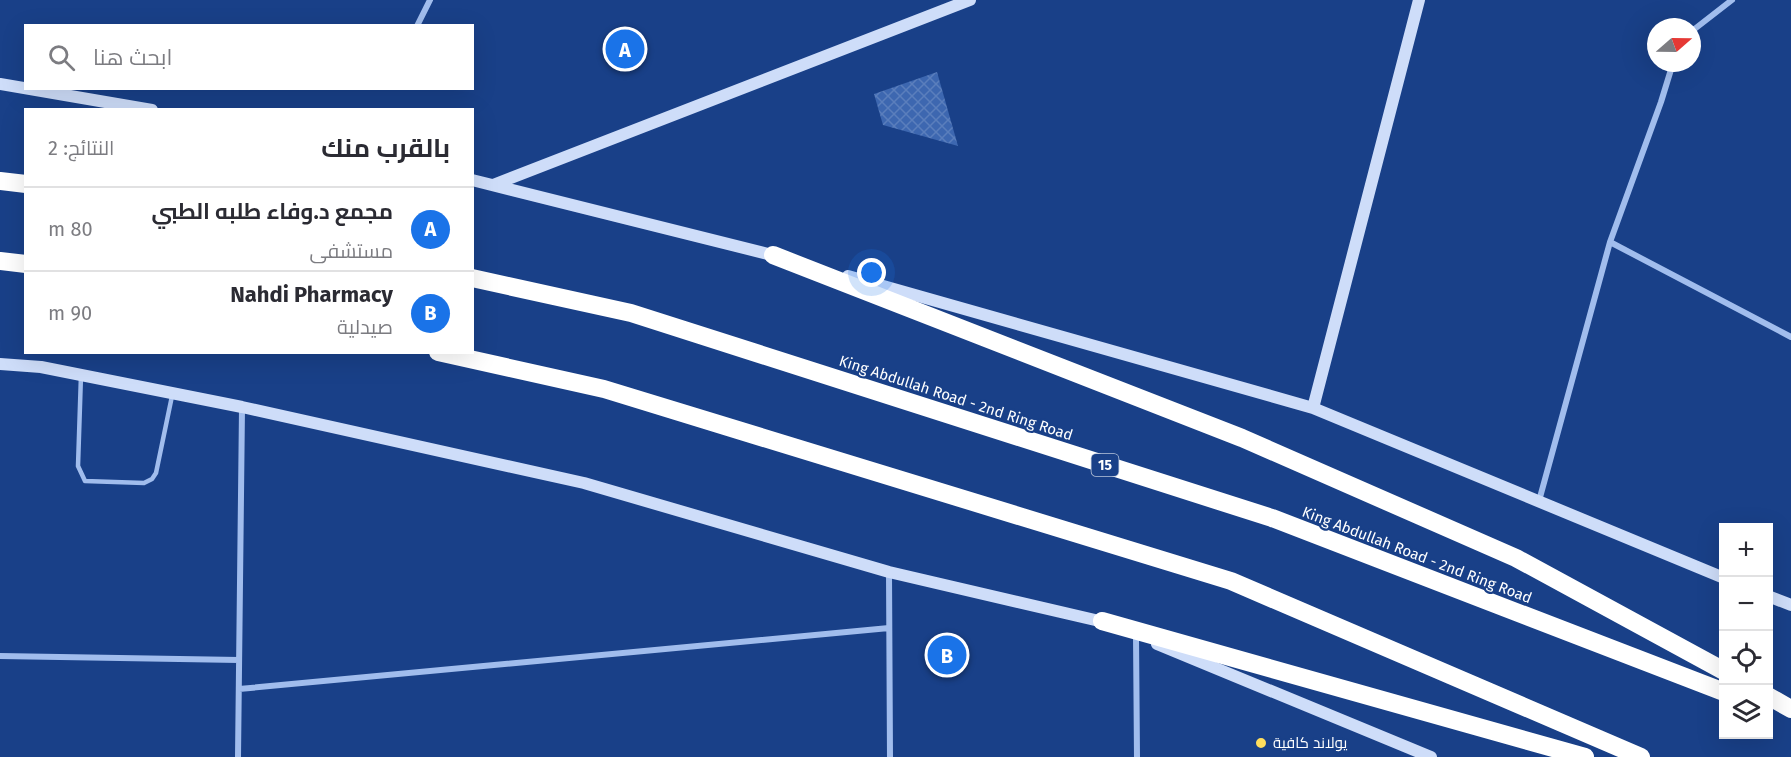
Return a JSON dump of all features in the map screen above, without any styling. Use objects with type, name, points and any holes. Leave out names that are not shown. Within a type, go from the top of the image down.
[{"type":"highway","points":[[0,181],[24,184]]},
{"type":"highway","points":[[773,255],[1242,438],[1506,553],[1719,669]]},
{"type":"highway","points":[[0,261],[24,264]]},
{"type":"highway","name":"King Abdullah Road - 2nd Ring Road","points":[[474,278],[631,313],[1272,518],[1719,690]]},
{"type":"highway","points":[[447,354],[604,389],[1231,581],[1641,757]]},
{"type":"highway","points":[[1102,621],[1585,757]]},
{"type":"highway","points":[[1773,699],[1791,709]]},
{"type":"highway","points":[[1773,712],[1791,718]]},
{"type":"main road","points":[[493,185],[970,0]]},
{"type":"main road","points":[[1313,408],[1419,0]]},
{"type":"main road","points":[[0,84],[24,88]]},
{"type":"main road","points":[[35,90],[140,108]]},
{"type":"main road","points":[[474,180],[773,255],[1313,408],[1722,577]]},
{"type":"main road","points":[[0,364],[81,375],[242,407],[584,483],[889,572],[1102,621],[1431,757]]},
{"type":"main road","points":[[1773,598],[1791,606]]},
{"type":"street","points":[[418,24],[430,0]]},
{"type":"street","points":[[1701,24],[1732,0]]},
{"type":"street","points":[[1538,501],[1610,242],[1670,72]]},
{"type":"street","points":[[1610,242],[1791,337]]},
{"type":"street","points":[[238,757],[242,407]]},
{"type":"street","points":[[889,572],[890,757]]},
{"type":"street","points":[[239,689],[889,628]]},
{"type":"street","points":[[1136,635],[1137,757]]},
{"type":"street","points":[[0,656],[239,660]]},
{"type":"lane","points":[[81,375],[78,466],[85,480],[144,483],[152,479],[156,473],[173,393]]},
{"type":"building","points":[[937,72],[958,146],[883,125],[874,94]]},
{"type":"place","name":"مجمع د.وفاء طلبه الطبي","points":[[625,49]]},
{"type":"place","name":"Nahdi Pharmacy","points":[[947,655]]},
{"type":"place","name":"يولاند كافية","points":[[1261,743]]}]
